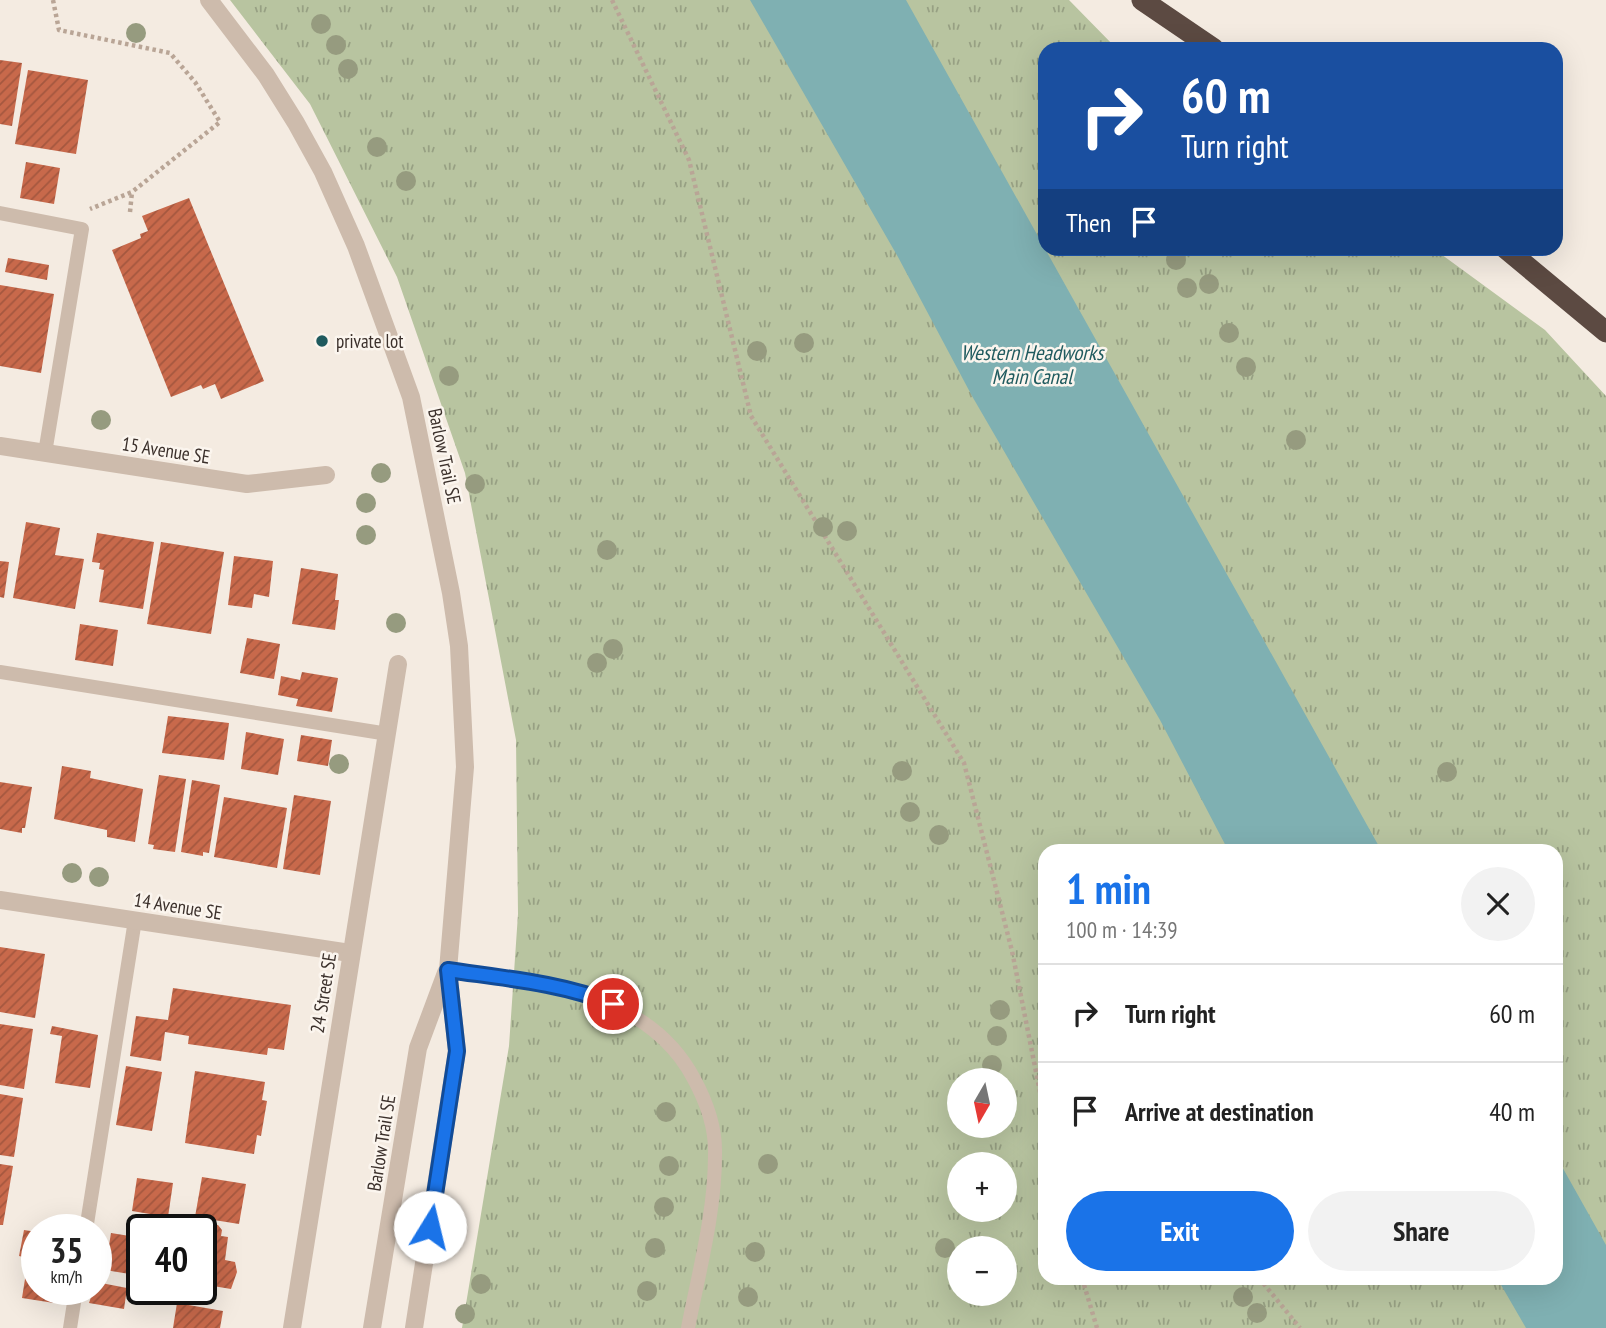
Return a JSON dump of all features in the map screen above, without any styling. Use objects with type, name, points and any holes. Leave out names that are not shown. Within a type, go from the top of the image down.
[{"type":"highway","points":[[1142,0],[1204,42]]},
{"type":"highway","points":[[1514,256],[1606,332]]},
{"type":"street","name":"Barlow Trail SE","points":[[209,0],[266,75],[323,172],[356,246],[411,397],[451,593],[462,691],[465,767],[462,831],[448,970],[457,1051],[414,1328]]},
{"type":"street","name":"15 Avenue SE","points":[[0,446],[247,484],[326,475]]},
{"type":"street","name":"24 Street SE","points":[[292,1328],[398,664]]},
{"type":"street","name":"14 Avenue SE","points":[[0,900],[350,953]]},
{"type":"street","name":"Barlow Trail SE","points":[[372,1328],[418,1048],[448,970]]},
{"type":"lane","points":[[0,213],[82,229],[45,453]]},
{"type":"lane","points":[[0,672],[388,734]]},
{"type":"lane","points":[[89,1214],[135,920]]},
{"type":"lane","points":[[448,970],[597,998],[630,1011],[658,1031],[686,1063],[706,1100],[716,1152],[710,1212],[688,1328]]},
{"type":"lane","points":[[70,1328],[74,1305]]},
{"type":"path","points":[[53,0],[59,30],[170,53],[195,82],[220,122],[132,192],[83,211],[82,229]]},
{"type":"path","points":[[612,0],[688,160],[751,415],[964,763],[1012,951],[1038,1082]]},
{"type":"path","points":[[130,212],[132,192]]},
{"type":"path","points":[[1084,1285],[1097,1328]]},
{"type":"path","points":[[1265,1285],[1300,1328]]},
{"type":"green space","points":[[230,0],[1069,0],[1110,42],[1038,42],[1038,256],[1444,256],[1545,330],[1606,396],[1606,1328],[462,1328],[509,1046],[518,914],[516,740],[465,473],[397,277],[310,104]]},
{"type":"water","name":"Western Headworks Main Canal","points":[[750,0],[906,0],[1038,236],[1038,256],[1049,256],[1378,844],[1225,844],[1160,720],[972,396],[898,257]]},
{"type":"water","points":[[1563,1168],[1606,1245],[1606,1328],[1526,1328],[1501,1285],[1563,1285]]},
{"type":"building","points":[[0,60],[22,63],[12,126],[0,124]]},
{"type":"building","points":[[28,70],[88,80],[76,154],[15,144]]},
{"type":"building","points":[[26,162],[60,168],[54,204],[20,198]]},
{"type":"building","points":[[189,198],[264,381],[221,399],[215,384],[203,389],[201,385],[171,397],[112,250],[141,238],[140,234],[148,231],[142,216]]},
{"type":"building","points":[[8,258],[49,265],[47,280],[5,272]]},
{"type":"building","points":[[0,285],[54,294],[41,373],[0,366]]},
{"type":"building","points":[[26,522],[60,528],[55,555],[84,559],[75,609],[13,598]]},
{"type":"building","points":[[97,533],[154,542],[143,609],[99,602],[104,570],[99,569],[100,563],[92,562]]},
{"type":"building","points":[[161,542],[224,552],[211,634],[147,624]]},
{"type":"building","points":[[234,556],[273,561],[269,597],[254,594],[252,608],[228,605]]},
{"type":"building","points":[[0,561],[9,562],[4,598],[0,597]]},
{"type":"building","points":[[301,568],[338,574],[335,600],[339,600],[335,630],[292,624]]},
{"type":"building","points":[[80,624],[118,630],[113,666],[75,660]]},
{"type":"building","points":[[247,638],[280,644],[274,679],[240,673]]},
{"type":"building","points":[[302,672],[338,678],[332,712],[296,706],[298,699],[278,695],[281,676],[300,680]]},
{"type":"building","points":[[168,716],[229,723],[224,760],[162,753]]},
{"type":"building","points":[[246,732],[284,739],[278,775],[241,769]]},
{"type":"building","points":[[301,735],[332,740],[328,766],[297,761]]},
{"type":"building","points":[[62,766],[91,771],[90,778],[143,789],[135,842],[107,837],[107,830],[54,819]]},
{"type":"building","points":[[159,775],[186,779],[175,852],[153,849],[154,845],[148,844]]},
{"type":"building","points":[[192,780],[220,785],[209,853],[203,852],[203,856],[181,852]]},
{"type":"building","points":[[0,782],[32,787],[22,833],[0,829]]},
{"type":"building","points":[[294,795],[331,801],[320,875],[283,869]]},
{"type":"building","points":[[224,797],[287,808],[277,868],[214,857]]},
{"type":"building","points":[[0,947],[45,954],[35,1018],[0,1012]]},
{"type":"building","points":[[173,988],[291,1005],[284,1050],[268,1048],[267,1055],[188,1044],[189,1036],[165,1032],[161,1061],[130,1056],[136,1016],[168,1020]]},
{"type":"building","points":[[0,1024],[33,1029],[24,1089],[0,1085]]},
{"type":"building","points":[[52,1026],[98,1035],[90,1088],[55,1083],[62,1036],[50,1034]]},
{"type":"building","points":[[126,1066],[162,1072],[152,1131],[116,1125]]},
{"type":"building","points":[[195,1071],[265,1082],[262,1100],[267,1101],[261,1136],[257,1135],[254,1154],[185,1143]]},
{"type":"building","points":[[0,1094],[23,1098],[14,1157],[0,1155]]},
{"type":"building","points":[[0,1164],[13,1166],[3,1225],[0,1225]]},
{"type":"building","points":[[202,1177],[246,1184],[239,1224],[217,1220],[217,1214],[196,1214]]},
{"type":"building","points":[[137,1178],[173,1183],[168,1214],[132,1211]]},
{"type":"building","points":[[217,1225],[222,1230],[221,1236],[228,1237],[225,1260],[235,1262],[237,1272],[231,1289],[217,1287]]},
{"type":"building","points":[[112,1233],[126,1235],[126,1273],[112,1271]]},
{"type":"building","points":[[112,1285],[126,1288],[124,1309],[101,1305],[112,1305]]},
{"type":"building","points":[[177,1305],[223,1311],[220,1328],[173,1328]]},
{"type":"place","name":"private lot","points":[[322,341]]},
{"type":"route","points":[[430,1227],[457,1051],[448,970],[510,979],[613,1004]]}]
